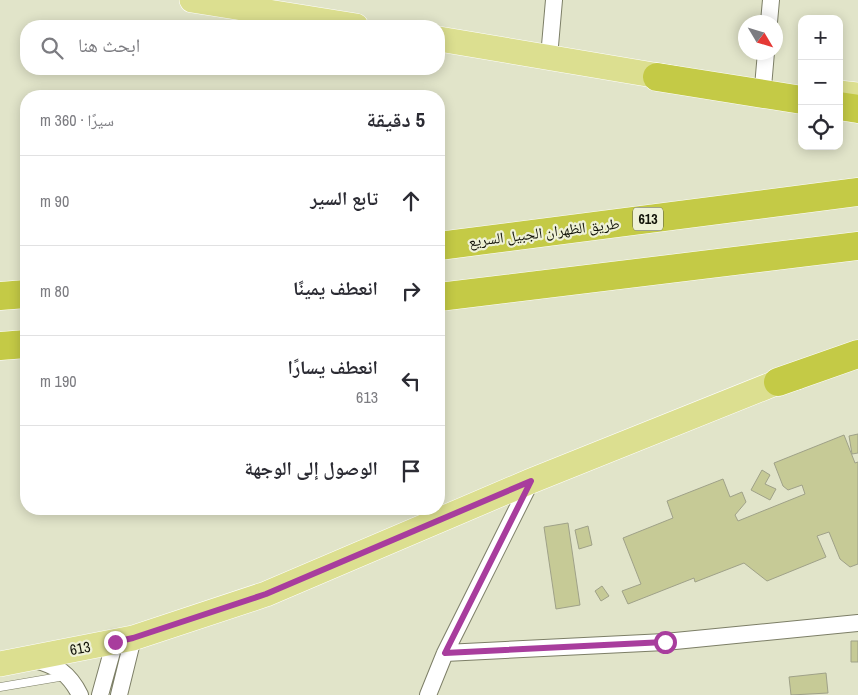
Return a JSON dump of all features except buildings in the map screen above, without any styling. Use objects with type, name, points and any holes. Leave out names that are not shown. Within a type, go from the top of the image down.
[{"type":"highway","points":[[657,77],[798,99]]},
{"type":"highway","points":[[843,107],[858,109]]},
{"type":"highway","name":"طريق الظهران الجبيل السريع","points":[[445,245],[858,192]]},
{"type":"highway","points":[[445,296],[858,246]]},
{"type":"highway","points":[[0,296],[20,294]]},
{"type":"highway","points":[[0,346],[20,344]]},
{"type":"highway","points":[[778,382],[858,354]]},
{"type":"main road","points":[[206,1],[320,20]]},
{"type":"main road","points":[[445,41],[549,57],[657,77],[798,90]]},
{"type":"main road","points":[[843,93],[858,95]]},
{"type":"main road","name":"613","points":[[0,664],[124,640],[266,594],[531,481],[778,382],[858,361]]},
{"type":"street","points":[[549,57],[554,0]]},
{"type":"street","points":[[769,15],[771,0]]},
{"type":"street","points":[[763,86],[765,60]]},
{"type":"street","points":[[428,695],[445,653],[531,481]]},
{"type":"street","points":[[445,653],[665,642],[858,623]]},
{"type":"street","points":[[100,695],[124,640]]},
{"type":"street","points":[[119,695],[124,640]]},
{"type":"street","points":[[25,658],[54,665],[72,681],[80,695]]},
{"type":"lane","points":[[0,688],[67,676]]},
{"type":"route","points":[[115,642],[133,638],[266,594],[531,481],[445,653],[665,642]]}]
